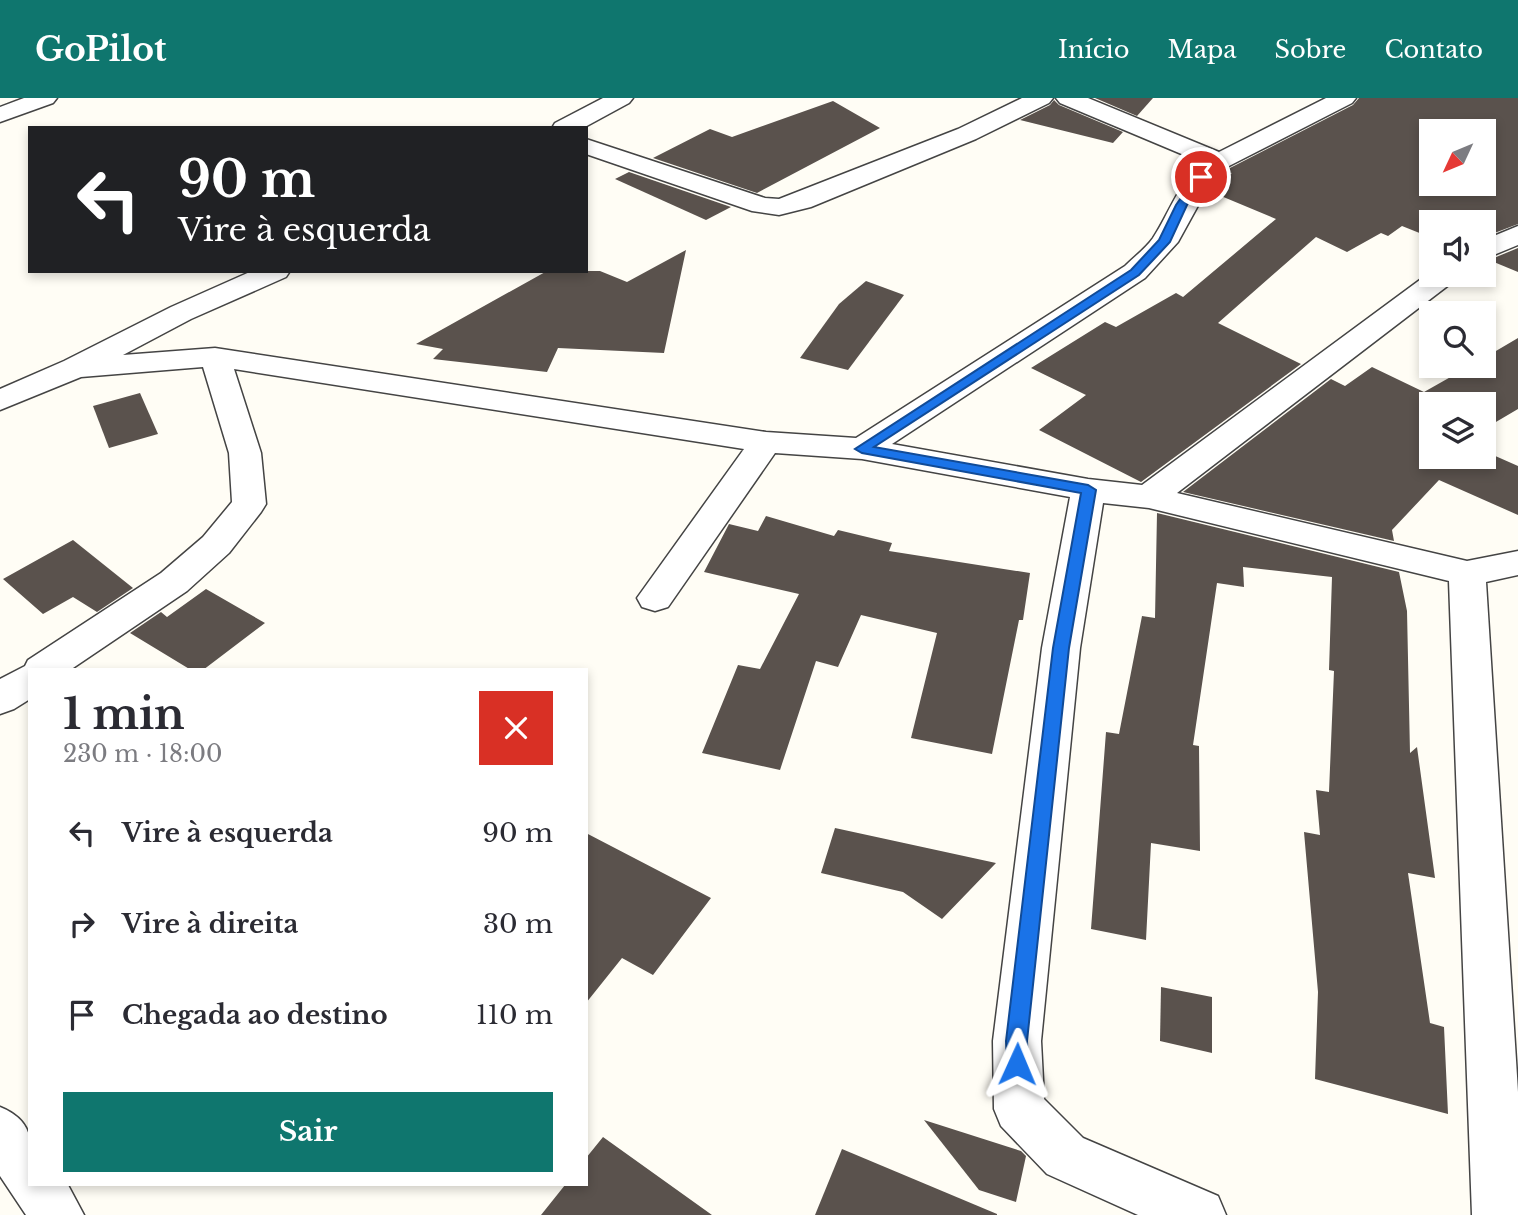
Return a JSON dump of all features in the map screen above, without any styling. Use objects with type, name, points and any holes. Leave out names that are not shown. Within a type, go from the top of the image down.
[{"type":"street","points":[[0,115],[45,98]]},
{"type":"street","points":[[568,126],[621,98]]},
{"type":"street","points":[[588,147],[761,205],[779,207],[802,201],[967,134],[1041,98]]},
{"type":"street","points":[[1068,98],[1220,161]]},
{"type":"street","points":[[862,449],[1135,272],[1164,242],[1182,205],[1201,177],[1220,161],[1344,98]]},
{"type":"street","points":[[1496,245],[1518,234]]},
{"type":"street","points":[[0,401],[75,368],[181,313],[271,273]]},
{"type":"street","points":[[1149,498],[1428,287]]},
{"type":"street","points":[[45,668],[174,582],[216,545],[249,504],[245,453],[209,357],[181,313]]},
{"type":"street","points":[[75,368],[209,357],[765,442],[862,449],[1088,490],[1149,498],[1467,573],[1518,563]]},
{"type":"street","points":[[655,598],[765,442]]},
{"type":"street","points":[[1088,490],[1061,648],[1020,1014],[1017,1041],[1019,1109],[1065,1156],[1199,1215]]},
{"type":"street","points":[[1467,573],[1499,1215]]},
{"type":"street","points":[[0,699],[28,680]]},
{"type":"street","points":[[0,1132],[28,1172]]},
{"type":"street","points":[[38,1186],[57,1215]]},
{"type":"building","points":[[1095,98],[1153,98],[1137,116]]},
{"type":"building","points":[[1359,98],[1518,98],[1518,224],[1496,232],[1496,210],[1419,210],[1419,233],[1402,226],[1388,236],[1381,233],[1347,252],[1316,237],[1218,323],[1301,364],[1141,482],[1039,430],[1086,395],[1031,368],[1105,322],[1116,327],[1176,293],[1183,297],[1276,219],[1209,191],[1212,185],[1232,173],[1226,172],[1353,105]]},
{"type":"building","points":[[1054,100],[1059,105],[1123,132],[1113,143],[1020,120],[1050,105]]},
{"type":"building","points":[[833,101],[880,128],[757,193],[653,158],[710,129],[732,137]]},
{"type":"building","points":[[629,172],[731,207],[706,220],[615,179]]},
{"type":"building","points":[[1518,248],[1518,272],[1496,263],[1496,257]]},
{"type":"building","points":[[686,250],[664,353],[558,348],[547,372],[433,359],[443,349],[416,344],[543,273],[600,271],[627,282]]},
{"type":"building","points":[[866,281],[904,295],[848,370],[800,358],[839,304]]},
{"type":"building","points":[[1518,338],[1518,409],[1496,422],[1496,392],[1424,392],[1449,378],[1496,378],[1496,351]]},
{"type":"building","points":[[1372,367],[1424,392],[1419,392],[1419,469],[1496,469],[1496,456],[1518,466],[1518,515],[1439,480],[1392,530],[1394,541],[1183,492],[1331,379],[1345,386]]},
{"type":"building","points":[[140,393],[158,434],[109,448],[93,406]]},
{"type":"building","points":[[1157,513],[1399,572],[1407,611],[1410,753],[1417,747],[1435,878],[1408,873],[1430,1023],[1444,1027],[1448,1114],[1315,1079],[1318,992],[1304,832],[1320,835],[1316,790],[1329,792],[1334,671],[1329,670],[1332,577],[1243,567],[1244,587],[1217,583],[1193,745],[1199,746],[1200,851],[1151,843],[1146,940],[1091,929],[1106,732],[1119,734],[1142,616],[1155,618]]},
{"type":"building","points":[[766,516],[834,536],[838,530],[892,543],[889,551],[1030,573],[1023,620],[1019,620],[992,754],[911,738],[937,633],[861,615],[838,667],[816,661],[780,770],[702,753],[738,665],[760,669],[799,594],[704,572],[729,524],[758,531]]},
{"type":"building","points":[[73,540],[133,588],[97,612],[73,597],[43,614],[3,579]]},
{"type":"building","points":[[206,589],[265,623],[206,668],[188,668],[130,633],[161,612],[167,617]]},
{"type":"building","points":[[835,828],[996,863],[942,919],[903,892],[821,873]]},
{"type":"building","points":[[588,834],[711,898],[653,975],[622,958],[588,1000]]},
{"type":"building","points":[[1161,987],[1212,997],[1212,1053],[1160,1041]]},
{"type":"building","points":[[924,1120],[1021,1151],[1026,1156],[1016,1202],[979,1190]]},
{"type":"building","points":[[603,1137],[712,1215],[541,1215],[564,1186],[588,1186],[588,1156]]},
{"type":"building","points":[[842,1149],[997,1214],[997,1215],[815,1215]]},
{"type":"route","points":[[1017,1064],[1017,1041],[1061,648],[1088,490],[862,449],[1135,272],[1164,242],[1182,205],[1201,177]]}]
